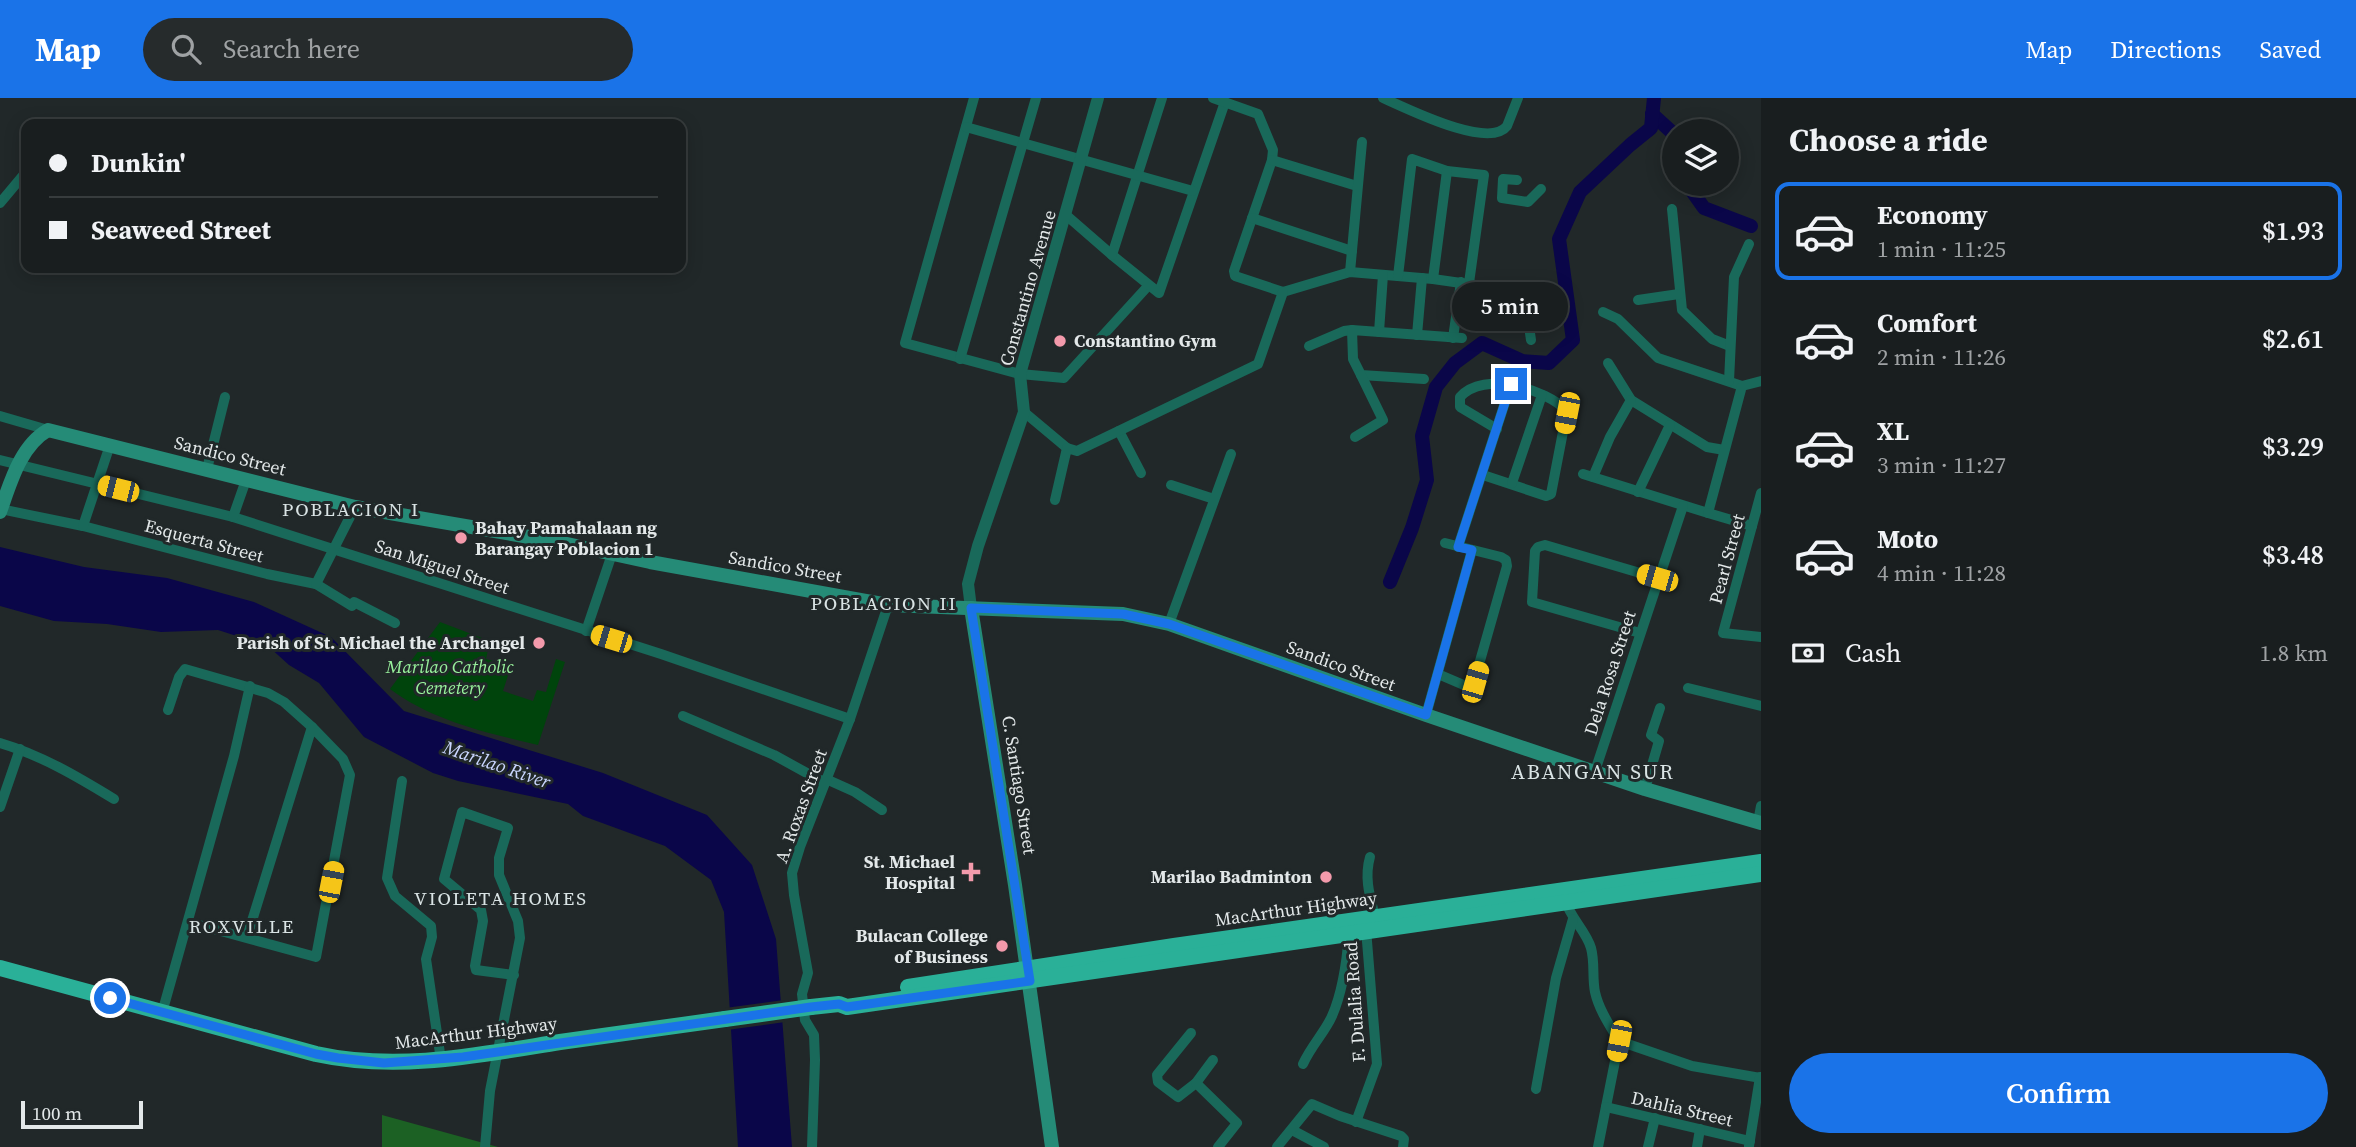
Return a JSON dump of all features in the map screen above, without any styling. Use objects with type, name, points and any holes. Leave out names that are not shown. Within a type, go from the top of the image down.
[{"type":"highway","name":"MacArthur Highway","points":[[1564,896],[1761,862]]},
{"type":"highway","name":"MacArthur Highway","points":[[0,968],[338,1058],[384,1063],[441,1060],[811,1007],[839,1004],[847,1007],[1029,975],[1369,922],[1564,896],[1761,874]]},
{"type":"highway","name":"MacArthur Highway","points":[[1029,975],[1349,933],[1369,922]]},
{"type":"main road","name":"Sandico Street","points":[[48,430],[355,507],[888,605],[1123,614],[1169,624],[1645,789],[1760,823]]},
{"type":"main road","points":[[0,511],[18,464],[30,445],[48,430]]},
{"type":"main road","name":"C. Santiago Street","points":[[971,608],[1029,975],[1052,1147]]},
{"type":"street","points":[[974,98],[905,343],[1020,374],[1066,378],[1148,286]]},
{"type":"street","points":[[960,359],[1035,98]]},
{"type":"street","name":"Constantino Avenue","points":[[971,608],[968,584],[978,546],[1024,412],[1020,374],[1098,98]]},
{"type":"street","points":[[1112,254],[1162,98]]},
{"type":"street","points":[[1213,98],[1258,114],[1273,150],[1234,274],[1237,277],[1283,292],[1350,272],[1427,278],[1524,292],[1531,340]]},
{"type":"street","points":[[1383,98],[1443,125],[1496,134],[1507,126],[1518,98]]},
{"type":"street","points":[[1066,215],[1148,286],[1160,293],[1225,102]]},
{"type":"street","points":[[966,127],[1193,191]]},
{"type":"street","points":[[1350,272],[1362,142]]},
{"type":"street","points":[[1310,346],[1343,331],[1352,330],[1457,338],[1484,175],[1447,172],[1412,159],[1398,276]]},
{"type":"street","points":[[1272,160],[1357,186]]},
{"type":"street","points":[[1417,335],[1447,172]]},
{"type":"street","points":[[0,203],[21,176]]},
{"type":"street","points":[[1517,180],[1503,179],[1502,198],[1528,202],[1541,189]]},
{"type":"street","points":[[1482,189],[1502,193]]},
{"type":"street","points":[[1671,209],[1682,310],[1712,339],[1730,346]]},
{"type":"street","points":[[1252,218],[1352,251]]},
{"type":"street","points":[[1728,380],[1734,277],[1749,244]]},
{"type":"street","points":[[1379,332],[1383,275]]},
{"type":"street","points":[[1024,412],[1068,448],[1077,450],[1119,431],[1258,364],[1283,292]]},
{"type":"street","points":[[1638,300],[1679,294]]},
{"type":"street","points":[[1603,312],[1618,319],[1658,358],[1742,386],[1761,381]]},
{"type":"street","points":[[1352,330],[1353,359],[1383,420],[1354,437]]},
{"type":"street","points":[[1608,363],[1631,400],[1707,447],[1724,450]]},
{"type":"street","points":[[1361,375],[1424,379]]},
{"type":"street","points":[[1458,547],[1511,384]]},
{"type":"street","points":[[1483,475],[1546,496],[1552,492],[1567,411],[1542,394],[1511,384],[1478,385],[1460,397],[1460,407],[1497,429]]},
{"type":"street","points":[[1708,513],[1742,386]]},
{"type":"street","points":[[1512,483],[1542,394]]},
{"type":"street","points":[[206,469],[225,397]]},
{"type":"street","points":[[1631,400],[1588,476],[1752,526]]},
{"type":"street","points":[[0,416],[48,430]]},
{"type":"street","points":[[1638,492],[1670,425]]},
{"type":"street","points":[[1119,431],[1141,473]]},
{"type":"street","points":[[83,526],[110,445]]},
{"type":"street","points":[[1055,500],[1068,448]]},
{"type":"street","points":[[1169,624],[1231,453]]},
{"type":"street","name":"San Miguel Street","points":[[0,460],[233,517],[661,654],[850,719]]},
{"type":"street","points":[[233,517],[246,480]]},
{"type":"street","points":[[1171,485],[1214,499]]},
{"type":"street","name":"Pearl Street","points":[[1761,493],[1723,633],[1761,638]]},
{"type":"street","name":"Dela Rosa Street","points":[[1595,771],[1683,506]]},
{"type":"street","points":[[316,584],[355,507]]},
{"type":"street","name":"Esquerta Street","points":[[0,511],[83,526],[267,574],[316,584],[352,606],[354,601],[395,623]]},
{"type":"street","points":[[1438,674],[1466,686],[1475,682],[1507,566],[1506,560],[1501,557],[1445,543]]},
{"type":"street","points":[[1640,633],[1532,602],[1535,551],[1545,545],[1657,578]]},
{"type":"street","points":[[1426,715],[1472,550]]},
{"type":"street","points":[[586,631],[611,554]]},
{"type":"street","name":"A. Roxas Street","points":[[812,1147],[814,1035],[805,1020],[802,994],[808,973],[792,873],[850,719],[888,605]]},
{"type":"street","points":[[168,710],[179,677],[185,669],[250,686],[284,702],[343,759],[351,775],[316,957],[188,922]]},
{"type":"street","points":[[162,1013],[234,756],[250,686]]},
{"type":"street","points":[[1688,688],[1761,706]]},
{"type":"street","points":[[1645,789],[1659,743],[1651,733],[1660,708]]},
{"type":"street","points":[[683,716],[855,792],[882,810]]},
{"type":"street","points":[[247,937],[312,727]]},
{"type":"street","points":[[0,743],[20,749],[74,775],[114,799]]},
{"type":"street","points":[[0,807],[4,783],[20,749]]},
{"type":"street","points":[[402,781],[387,878],[395,896],[427,922],[432,932],[426,959],[441,1060]]},
{"type":"street","points":[[1760,823],[1761,806]]},
{"type":"street","points":[[485,1147],[490,1091],[499,1052],[514,975],[520,938],[518,921],[499,876],[499,858],[508,828],[462,812],[444,879],[481,910],[483,921],[476,971],[514,975]]},
{"type":"street","name":"F. Dulalia Road","points":[[1356,1122],[1377,1064],[1367,883],[1370,858]]},
{"type":"street","points":[[1564,896],[1573,919],[1586,935],[1592,949],[1594,990],[1601,1010],[1619,1041],[1692,1066],[1761,1078],[1749,1144]]},
{"type":"street","points":[[1536,1089],[1556,978],[1573,919]]},
{"type":"street","points":[[1303,1063],[1332,1016],[1343,975],[1349,933]]},
{"type":"street","points":[[1191,1034],[1156,1079],[1178,1097],[1196,1083],[1213,1060]]},
{"type":"street","points":[[1598,1147],[1619,1041]]},
{"type":"street","points":[[1196,1083],[1237,1123],[1218,1147]]},
{"type":"street","points":[[1277,1147],[1312,1104],[1401,1136],[1404,1143]]},
{"type":"street","name":"Dahlia Street","points":[[1606,1107],[1700,1129],[1749,1144]]},
{"type":"street","points":[[1648,1147],[1655,1118]]},
{"type":"street","points":[[1697,1147],[1700,1129]]},
{"type":"street","points":[[1292,1130],[1324,1147]]},
{"type":"green space","name":"Marilao Catholic Cemetery","points":[[440,622],[490,641],[486,659],[511,666],[503,691],[533,701],[537,690],[546,692],[556,659],[565,662],[538,745],[442,718],[390,689]]},
{"type":"green space","points":[[382,1115],[498,1147],[382,1147]]},
{"type":"water","name":"Marilao River","points":[[0,547],[84,567],[167,578],[254,602],[331,637],[404,711],[603,773],[707,815],[752,865],[776,939],[792,1147],[738,1147],[724,912],[711,880],[665,846],[583,816],[568,804],[458,781],[433,773],[364,737],[319,683],[289,665],[268,646],[218,630],[161,632],[107,624],[54,621],[0,606]]},
{"type":"pier","points":[[784,1000],[785,1022],[727,1030],[725,1008]]},
{"type":"waterway","points":[[1390,582],[1412,528],[1427,480],[1422,436],[1436,387],[1455,363],[1482,343],[1522,361],[1549,363],[1573,340],[1559,239],[1580,192],[1651,128],[1654,98]]},
{"type":"waterway","points":[[1652,114],[1662,123]]},
{"type":"waterway","points":[[1696,196],[1704,208],[1751,226]]},
{"type":"place","name":"Constantino Gym","points":[[1060,341]]},
{"type":"place","name":"Bahay Pamahalaan ng Barangay Poblacion 1","points":[[461,538]]},
{"type":"place","name":"Parish of St. Michael the Archangel","points":[[539,643]]},
{"type":"place","name":"St. Michael Hospital","points":[[971,872]]},
{"type":"place","name":"Marilao Badminton","points":[[1326,877]]},
{"type":"place","name":"Bulacan College of Business","points":[[1002,946]]},
{"type":"district","name":"POBLACION I","points":[[351,509]]},
{"type":"district","name":"POBLACION II","points":[[884,603]]},
{"type":"district","name":"ABANGAN SUR","points":[[1593,772]]},
{"type":"district","name":"VIOLETA HOMES","points":[[501,898]]},
{"type":"district","name":"ROXVILLE","points":[[242,926]]},
{"type":"route","points":[[110,998],[338,1058],[384,1063],[441,1060],[811,1007],[839,1004],[847,1007],[1030,981],[971,608],[1123,614],[1169,624],[1426,715],[1472,550],[1458,547],[1511,384]]}]
